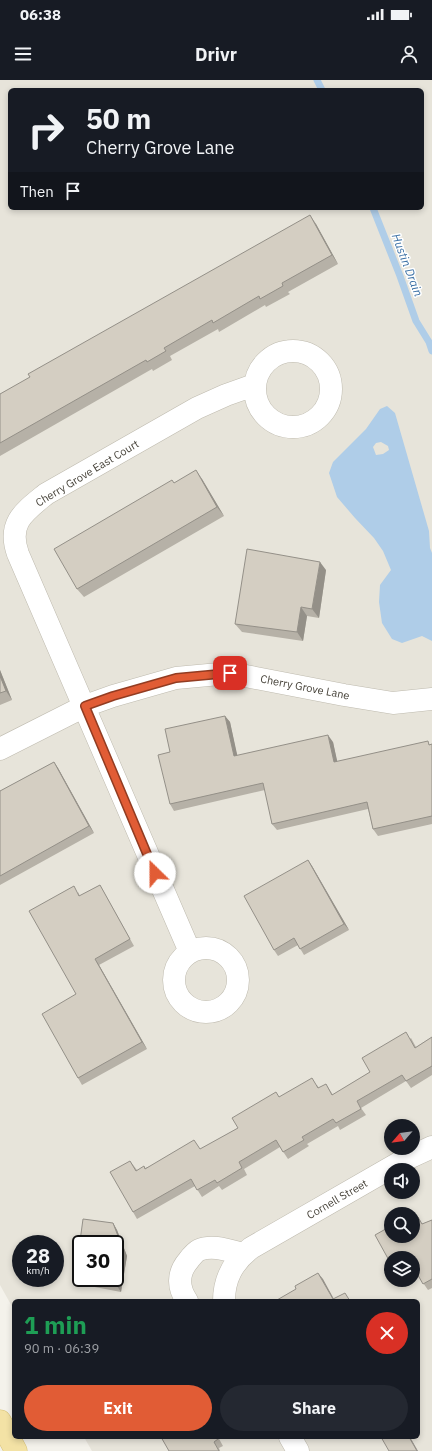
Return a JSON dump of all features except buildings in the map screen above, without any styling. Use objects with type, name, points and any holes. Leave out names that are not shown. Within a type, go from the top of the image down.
[{"type":"main road","points":[[0,1421],[16,1451]]},
{"type":"street","name":"Cherry Grove East Court","points":[[190,952],[14,542],[15,530],[19,520],[29,508],[52,490],[196,408],[254,385]]},
{"type":"street","name":"Cherry Grove Lane","points":[[0,749],[85,706],[113,696],[176,678],[230,673],[344,695],[393,702],[432,699]]},
{"type":"street","name":"Cornell Street","points":[[224,1299],[224,1288],[228,1276],[234,1265],[243,1254],[251,1248],[398,1164],[432,1147]]},
{"type":"street","points":[[186,1299],[181,1292],[180,1278],[182,1267],[199,1250],[221,1248],[243,1254]]},
{"type":"street","points":[[291,1439],[298,1451]]},
{"type":"shaded area","points":[[0,80],[432,80],[432,1451],[92,1451],[85,1439],[420,1439],[420,1299],[12,1299],[12,1306],[0,1285]]},
{"type":"water","points":[[387,406],[395,413],[429,531],[430,548],[432,553],[432,641],[422,636],[402,643],[392,639],[382,623],[379,602],[380,585],[391,570],[383,551],[374,538],[337,497],[329,473],[333,462],[366,429],[380,409]],"holes":[[[381,442],[388,446],[389,450],[383,454],[376,455],[373,447],[376,443]]]},
{"type":"waterway","name":"Hustin Drain","points":[[317,80],[321,88]]},
{"type":"waterway","name":"Hustin Drain","points":[[374,210],[416,321],[429,342],[432,351]]},
{"type":"route","points":[[155,873],[85,706],[113,696],[176,678],[230,673]]}]
